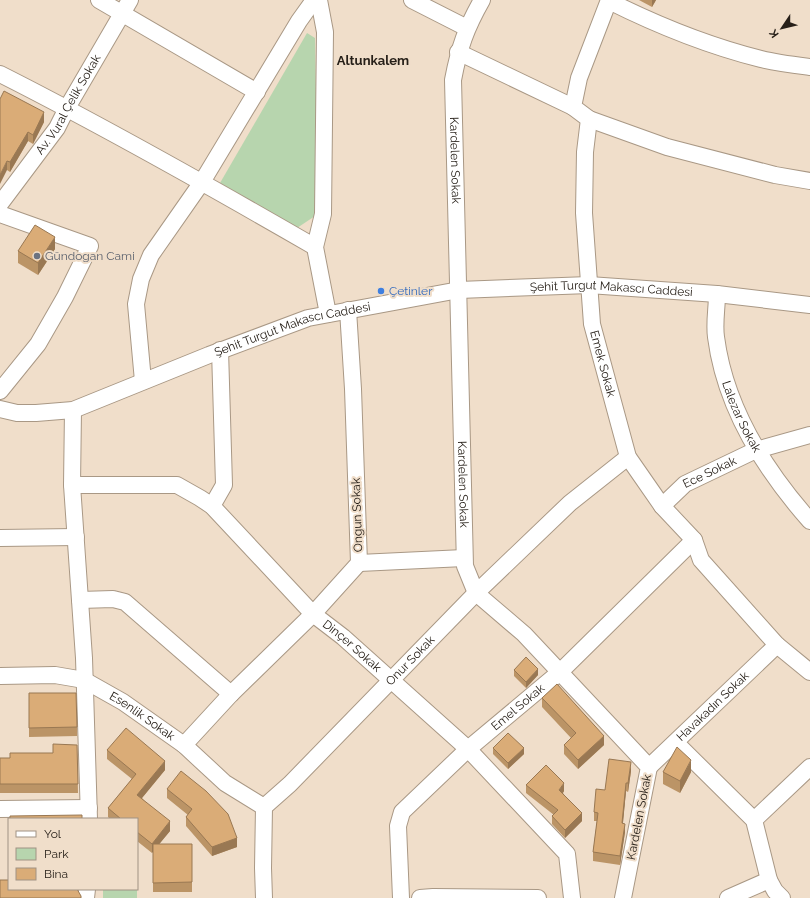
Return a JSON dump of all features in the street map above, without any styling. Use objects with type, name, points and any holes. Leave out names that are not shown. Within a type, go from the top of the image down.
[{"type":"street","points":[[99,0],[257,92]]},
{"type":"street","name":"Av. Vural Çelik Sokak","points":[[0,204],[58,128],[67,108],[130,0]]},
{"type":"street","points":[[143,382],[136,304],[140,279],[151,255],[202,182],[298,21],[314,0]]},
{"type":"street","points":[[320,0],[325,32],[323,214],[314,247],[328,314]]},
{"type":"street","points":[[412,0],[467,28]]},
{"type":"street","name":"Kardelen Sokak","points":[[482,0],[467,28],[458,52],[452,80],[459,290],[465,566],[476,593],[524,634],[649,767],[623,898]]},
{"type":"street","points":[[573,107],[579,78],[609,1],[642,18],[706,42],[762,60],[810,67]]},
{"type":"street","points":[[458,52],[573,107],[589,119],[667,147],[775,174],[810,181]]},
{"type":"street","points":[[0,74],[67,108],[202,182],[314,247]]},
{"type":"street","name":"Emek Sokak","points":[[589,119],[585,152],[584,213],[592,324],[628,457],[662,506],[694,540],[701,560],[777,645],[810,672]]},
{"type":"street","points":[[0,214],[90,246],[65,297],[38,344],[0,391]]},
{"type":"street","name":"Şehit Turgut Makascı Caddesi","points":[[0,409],[16,412],[36,413],[73,410],[283,326],[328,314],[459,290],[589,284],[717,294],[810,305]]},
{"type":"street","name":"Lalezar Sokak","points":[[717,294],[716,336],[724,374],[738,413],[756,450],[792,501],[810,521]]},
{"type":"street","name":"Ongun Sokak","points":[[184,745],[231,694],[314,614],[359,563],[353,389],[348,310]]},
{"type":"street","points":[[212,506],[224,485],[220,350]]},
{"type":"street","points":[[0,809],[89,813],[80,600],[72,485],[73,410]]},
{"type":"street","name":"Ece Sokak","points":[[662,506],[685,484],[756,450],[810,435]]},
{"type":"street","name":"Onur Sokak","points":[[264,807],[290,784],[476,593],[570,503],[628,457]]},
{"type":"street","name":"Dinçer Sokak","points":[[72,485],[177,485],[212,506],[314,614],[343,637],[468,749],[567,854],[572,898]]},
{"type":"street","points":[[0,538],[76,537]]},
{"type":"street","name":"Emel Sokak","points":[[401,898],[398,826],[402,812],[468,749],[560,672],[694,540]]},
{"type":"street","points":[[359,563],[464,558]]},
{"type":"street","points":[[80,600],[113,600],[125,602],[231,694]]},
{"type":"street","name":"Havakadın Sokak","points":[[649,767],[676,743],[777,645]]},
{"type":"street","name":"Esenlik Sokak","points":[[0,676],[55,675],[84,680],[123,702],[184,745],[225,783],[264,807]]},
{"type":"street","points":[[676,743],[754,820],[769,880],[775,891],[782,898]]},
{"type":"street","points":[[754,820],[810,768]]},
{"type":"street","points":[[259,898],[265,898],[263,868],[264,807]]},
{"type":"street","points":[[728,898],[769,880]]},
{"type":"street","points":[[420,898],[433,896],[538,898]]},
{"type":"green space","points":[[307,33],[315,38],[318,214],[297,228],[220,183]]},
{"type":"green space","points":[[103,890],[137,890],[137,898],[103,898]]},
{"type":"building","points":[[4,91],[44,112],[33,135],[28,132],[10,162],[7,161],[0,175],[0,99]]},
{"type":"building","points":[[35,225],[55,237],[38,263],[18,251]]},
{"type":"building","points":[[526,657],[538,669],[526,682],[514,670]]},
{"type":"building","points":[[557,684],[604,736],[578,760],[564,745],[576,733],[542,698]]},
{"type":"building","points":[[29,693],[76,693],[77,727],[29,728]]},
{"type":"building","points":[[126,728],[165,761],[137,795],[170,821],[152,844],[138,833],[138,818],[120,818],[108,808],[136,774],[107,750]]},
{"type":"building","points":[[508,733],[524,748],[508,763],[493,748]]},
{"type":"building","points":[[53,744],[77,745],[78,784],[0,784],[0,758],[10,758],[10,753],[53,753]]},
{"type":"building","points":[[677,747],[691,760],[680,781],[663,772]]},
{"type":"building","points":[[609,759],[631,762],[628,783],[626,783],[622,823],[625,824],[620,856],[593,852],[598,813],[594,812],[596,789],[605,790]]},
{"type":"building","points":[[546,765],[564,783],[559,790],[582,813],[565,830],[552,816],[558,810],[526,785]]},
{"type":"building","points":[[181,771],[206,791],[228,814],[237,838],[212,847],[186,817],[192,809],[167,789]]},
{"type":"building","points":[[82,815],[82,818],[10,818],[10,816]]},
{"type":"building","points":[[153,844],[192,844],[192,882],[153,883]]},
{"type":"building","points":[[0,880],[8,880],[8,890],[78,890],[81,896],[81,898],[0,898]]},
{"type":"place","name":"Gündogan Cami","points":[[37,256]]},
{"type":"place","name":"Çetinler","points":[[381,291]]},
{"type":"district","name":"Altunkalem","points":[[373,60]]}]
